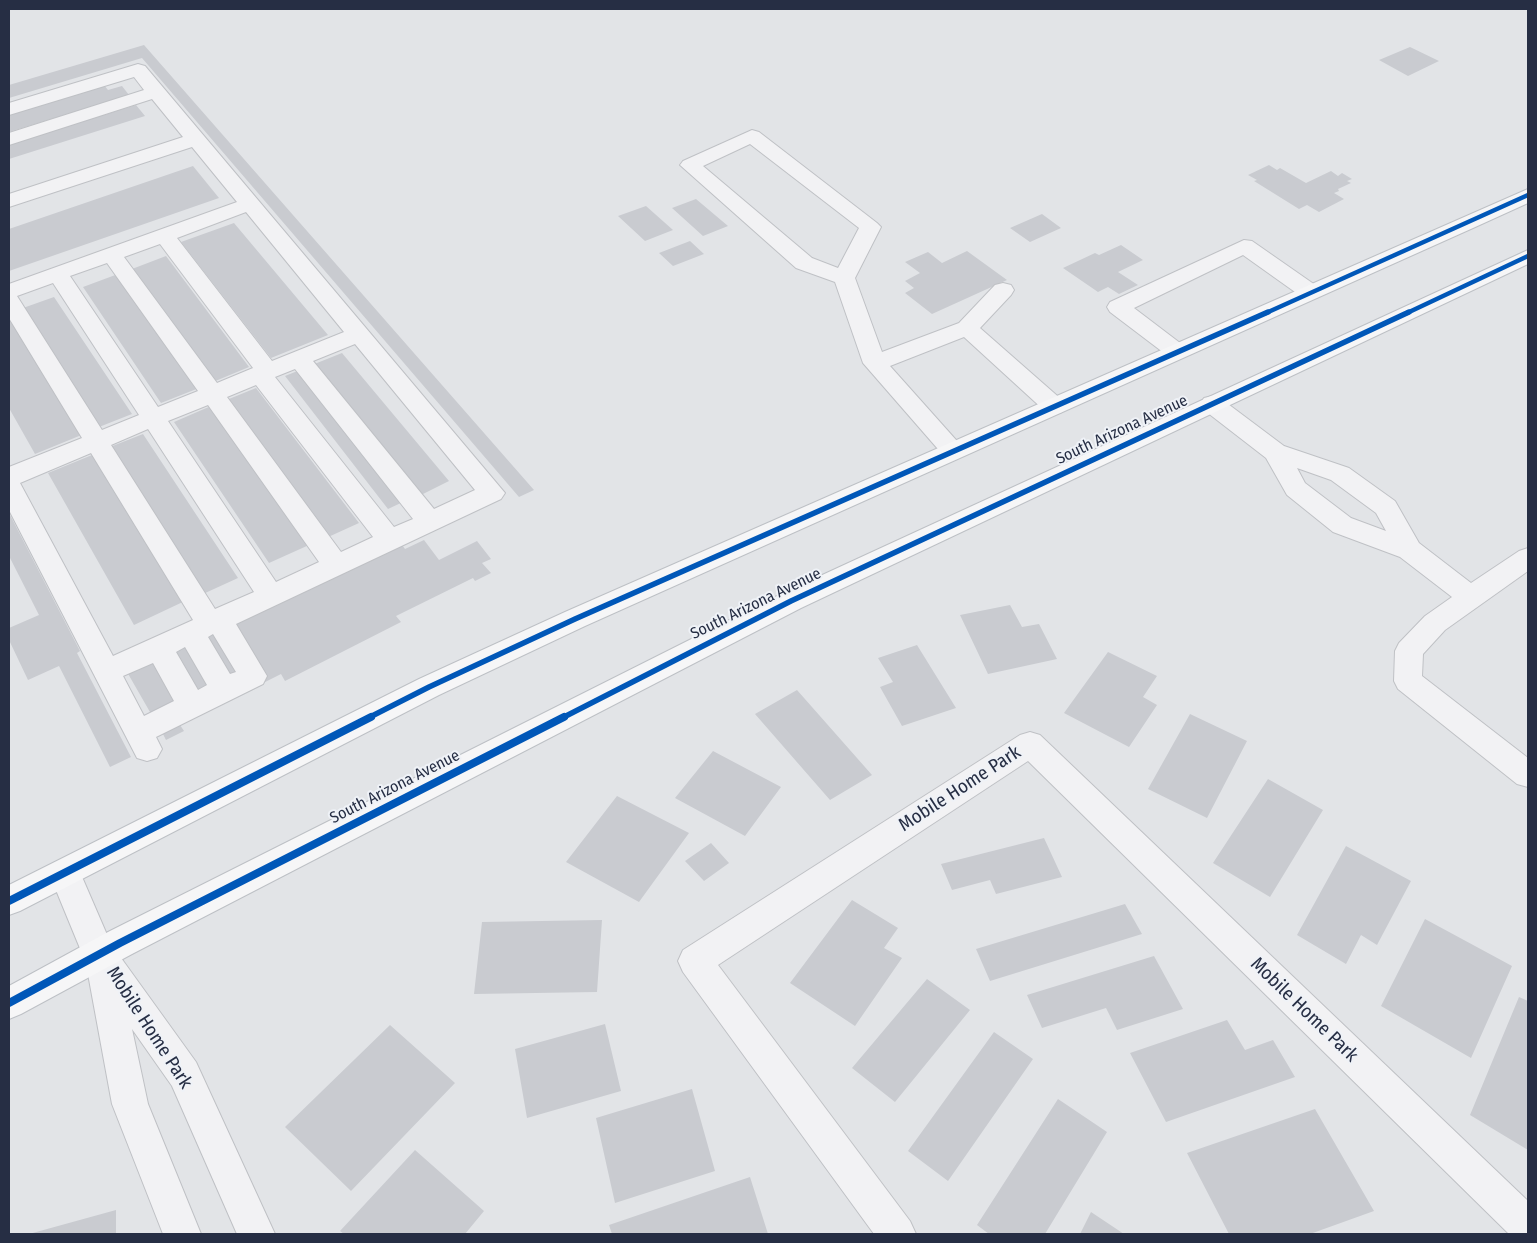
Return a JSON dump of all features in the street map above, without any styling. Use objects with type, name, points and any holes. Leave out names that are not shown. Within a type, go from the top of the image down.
[{"type":"main road","points":[[9,901],[429,687],[575,619],[1528,195]]},
{"type":"main road","name":"South Arizona Avenue","points":[[9,1003],[100,954],[790,600],[1528,256]]},
{"type":"street","points":[[9,109],[138,70],[492,493],[106,672]]},
{"type":"street","points":[[9,139],[156,92]]},
{"type":"street","points":[[844,278],[804,262],[690,164],[752,136],[870,227],[844,278],[875,363],[954,450]]},
{"type":"street","points":[[9,201],[196,139]]},
{"type":"street","points":[[9,291],[250,204]]},
{"type":"street","points":[[164,235],[264,373],[390,540]]},
{"type":"street","points":[[1176,351],[1118,307],[1244,246],[1310,292]]},
{"type":"street","points":[[111,254],[336,565]]},
{"type":"street","points":[[57,274],[154,417],[271,596]]},
{"type":"street","points":[[875,363],[967,328],[1003,290]]},
{"type":"street","points":[[9,300],[97,440],[207,626],[253,676],[192,706],[143,741],[9,486]]},
{"type":"street","points":[[967,328],[1054,406]]},
{"type":"street","points":[[9,476],[359,334]]},
{"type":"street","points":[[299,358],[430,522]]},
{"type":"street","points":[[1212,404],[1275,452],[1340,474],[1386,507],[1409,550]]},
{"type":"street","points":[[1275,452],[1296,489],[1342,525],[1409,550],[1471,597]]},
{"type":"street","points":[[1528,558],[1435,623],[1409,651],[1408,681],[1528,775]]},
{"type":"street","points":[[159,648],[192,706]]},
{"type":"street","name":"Mobile Home Park","points":[[897,1234],[695,961],[1030,744],[1528,1227]]},
{"type":"street","points":[[65,873],[100,954]]},
{"type":"street","name":"Mobile Home Park","points":[[100,954],[130,1104],[182,1234]]},
{"type":"street","name":"Mobile Home Park","points":[[100,954],[184,1074],[256,1234]]},
{"type":"building","points":[[144,45],[534,490],[519,497],[142,58],[9,98],[9,85]]},
{"type":"building","points":[[1410,47],[1439,61],[1408,76],[1379,60]]},
{"type":"building","points":[[104,85],[108,90],[122,86],[129,95],[9,132],[9,114]]},
{"type":"building","points":[[136,105],[145,116],[9,159],[9,144]]},
{"type":"building","points":[[1269,165],[1277,170],[1280,168],[1306,183],[1331,171],[1338,176],[1342,173],[1352,179],[1347,181],[1351,183],[1334,193],[1344,199],[1319,212],[1307,205],[1299,209],[1254,181],[1257,180],[1248,175]]},
{"type":"building","points":[[193,166],[219,198],[9,271],[9,229]]},
{"type":"building","points":[[696,199],[728,226],[703,236],[672,208]]},
{"type":"building","points":[[646,206],[673,230],[645,241],[618,216]]},
{"type":"building","points":[[1042,214],[1061,228],[1030,242],[1010,228]]},
{"type":"building","points":[[234,223],[328,335],[271,358],[181,242]]},
{"type":"building","points":[[690,241],[704,254],[673,266],[659,253]]},
{"type":"building","points":[[1121,245],[1143,260],[1118,272],[1138,285],[1119,294],[1108,287],[1098,292],[1063,268],[1095,253],[1099,255]]},
{"type":"building","points":[[967,251],[1007,280],[932,314],[905,293],[914,288],[905,281],[920,273],[905,262],[928,252],[942,263]]},
{"type":"building","points":[[166,256],[249,367],[213,382],[132,269]]},
{"type":"building","points":[[118,274],[199,388],[161,403],[83,287]]},
{"type":"building","points":[[54,297],[132,414],[99,427],[23,308]]},
{"type":"building","points":[[11,314],[84,434],[35,454],[9,408],[9,315]]},
{"type":"building","points":[[342,353],[449,481],[419,496],[312,365]]},
{"type":"building","points":[[300,370],[405,501],[388,509],[285,376]]},
{"type":"building","points":[[256,388],[359,523],[326,538],[224,401]]},
{"type":"building","points":[[211,406],[309,545],[269,563],[174,422]]},
{"type":"building","points":[[143,434],[238,578],[203,594],[110,447]]},
{"type":"building","points":[[97,453],[187,600],[134,625],[48,473]]},
{"type":"building","points":[[9,513],[80,651],[77,653],[131,757],[110,767],[59,666],[28,680],[9,640],[9,628],[39,615],[9,556]]},
{"type":"building","points":[[424,540],[439,560],[477,541],[491,559],[482,563],[491,573],[475,581],[473,578],[396,616],[401,622],[285,681],[281,674],[180,725],[184,731],[166,740],[159,726],[260,676],[227,623],[400,542],[405,549]]},
{"type":"building","points":[[1010,605],[1022,627],[1039,624],[1057,659],[988,674],[960,615]]},
{"type":"building","points":[[219,628],[247,674],[227,684],[200,638]]},
{"type":"building","points":[[189,643],[216,690],[196,699],[169,652]]},
{"type":"building","points":[[917,645],[956,708],[902,726],[880,687],[893,682],[878,658]]},
{"type":"building","points":[[1108,652],[1157,676],[1143,697],[1157,705],[1129,747],[1064,713]]},
{"type":"building","points":[[158,658],[185,704],[154,719],[127,672]]},
{"type":"building","points":[[797,690],[872,775],[830,800],[755,714]]},
{"type":"building","points":[[1190,714],[1247,741],[1207,818],[1148,789]]},
{"type":"building","points":[[713,751],[781,787],[745,836],[675,798]]},
{"type":"building","points":[[1268,779],[1323,810],[1270,897],[1213,863]]},
{"type":"building","points":[[617,796],[689,833],[639,902],[566,862]]},
{"type":"building","points":[[1044,838],[1062,877],[996,894],[990,880],[952,890],[941,864]]},
{"type":"building","points":[[711,843],[729,863],[704,881],[685,861]]},
{"type":"building","points":[[1346,846],[1411,881],[1377,945],[1361,935],[1346,964],[1297,935]]},
{"type":"building","points":[[852,900],[898,928],[884,948],[902,958],[855,1026],[790,983]]},
{"type":"building","points":[[1125,904],[1142,934],[990,981],[976,949]]},
{"type":"building","points":[[1425,919],[1512,966],[1471,1058],[1381,1006]]},
{"type":"building","points":[[602,920],[597,992],[474,994],[482,922]]},
{"type":"building","points":[[1154,956],[1183,1009],[1117,1030],[1106,1008],[1042,1028],[1027,995]]},
{"type":"building","points":[[927,979],[970,1010],[895,1102],[852,1068]]},
{"type":"building","points":[[1519,997],[1528,1001],[1528,1150],[1470,1115]]},
{"type":"building","points":[[1227,1020],[1245,1050],[1273,1040],[1295,1077],[1166,1122],[1130,1053]]},
{"type":"building","points":[[605,1024],[621,1091],[527,1118],[515,1049]]},
{"type":"building","points":[[390,1025],[455,1083],[351,1191],[285,1127]]},
{"type":"building","points":[[994,1032],[1033,1059],[948,1181],[908,1151]]},
{"type":"building","points":[[692,1089],[715,1171],[615,1203],[596,1118]]},
{"type":"building","points":[[1058,1099],[1107,1132],[1045,1234],[989,1234],[977,1225]]},
{"type":"building","points":[[1315,1109],[1374,1211],[1310,1234],[1229,1234],[1187,1153]]},
{"type":"building","points":[[415,1150],[484,1211],[465,1234],[344,1234],[340,1231]]},
{"type":"building","points":[[750,1177],[768,1234],[612,1234],[609,1225]]},
{"type":"building","points":[[116,1210],[116,1234],[29,1234]]},
{"type":"building","points":[[1091,1212],[1124,1234],[1080,1234]]},
{"type":"cycle path","points":[[9,901],[429,687],[575,619],[1528,195]]},
{"type":"cycle path","points":[[9,1003],[120,943],[791,601],[1528,256]]}]
